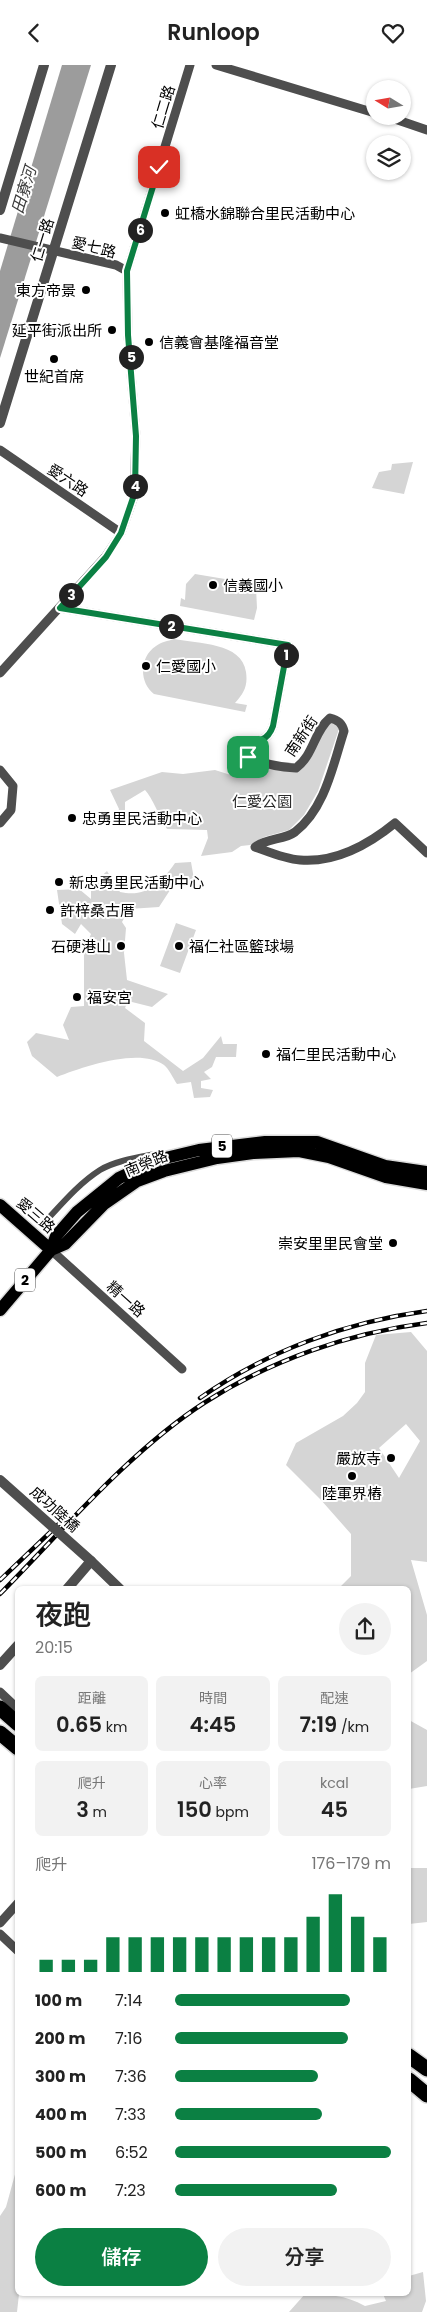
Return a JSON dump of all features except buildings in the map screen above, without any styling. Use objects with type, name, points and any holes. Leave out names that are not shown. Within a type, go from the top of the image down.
[{"type":"highway","points":[[0,1699],[15,1712]]},
{"type":"highway","points":[[0,1708],[15,1721]]},
{"type":"highway","points":[[0,1719],[15,1733]]},
{"type":"highway","points":[[0,1733],[15,1746]]},
{"type":"highway","points":[[411,2057],[427,2069]]},
{"type":"main road","name":"南榮路","points":[[51,1250],[56,1236],[77,1212],[119,1178],[151,1162],[199,1150],[264,1142],[317,1142],[384,1166],[427,1172]]},
{"type":"main road","name":"南榮路","points":[[51,1250],[65,1244],[104,1204],[137,1181],[164,1171],[217,1158],[253,1153],[299,1151],[329,1157],[386,1177],[427,1184]]},
{"type":"main road","name":"愛三路","points":[[0,1205],[51,1250]]},
{"type":"main road","name":"2","points":[[0,1310],[51,1250]]},
{"type":"street","points":[[0,210],[44,65]]},
{"type":"street","name":"仁一路","points":[[0,423],[111,65]]},
{"type":"street","name":"仁二路","points":[[0,673],[106,557],[121,533],[135,492],[136,436],[128,335],[127,271],[190,65]]},
{"type":"street","points":[[216,65],[366,110]]},
{"type":"street","points":[[411,124],[427,129]]},
{"type":"street","name":"愛七路","points":[[0,238],[116,265],[127,271]]},
{"type":"street","name":"愛六路","points":[[0,450],[121,533]]},
{"type":"street","name":"南新街","points":[[60,608],[288,645],[270,736],[264,740],[243,742],[240,749],[248,757],[285,767],[296,767],[304,762],[323,724],[330,718],[337,720],[343,725],[344,731],[323,793],[309,817],[294,833],[269,839],[255,847],[300,860],[327,857],[354,851],[395,823],[427,853]]},
{"type":"street","points":[[0,823],[11,810],[14,786],[3,773]]},
{"type":"street","name":"南榮路","points":[[43,1224],[73,1191],[101,1170],[166,1152],[199,1150]]},
{"type":"street","name":"精一路","points":[[51,1250],[182,1369]]},
{"type":"street","name":"成功陸橋","points":[[0,1480],[117,1586]]},
{"type":"street","points":[[70,1586],[91,1561]]},
{"type":"street","points":[[0,1665],[15,1648]]},
{"type":"street","points":[[0,1693],[15,1706]]},
{"type":"street","points":[[0,1739],[15,1752]]},
{"type":"street","points":[[0,1923],[15,1906]]},
{"type":"street","points":[[0,1934],[15,1948]]},
{"type":"green space","points":[[413,462],[404,494],[372,488],[379,472],[391,470],[392,464]]},
{"type":"green space","points":[[195,574],[249,583],[256,588],[257,608],[254,620],[180,606],[181,598],[185,600],[186,584]]},
{"type":"green space","points":[[174,639],[218,646],[236,655],[243,662],[246,672],[246,685],[235,703],[247,705],[245,712],[154,694],[149,689],[143,670],[146,657],[158,645]]},
{"type":"green space","name":"仁愛公園","points":[[330,722],[337,723],[339,729],[318,791],[304,815],[289,830],[264,837],[250,845],[241,846],[232,852],[201,856],[208,838],[207,830],[167,829],[145,790],[125,802],[125,823],[120,825],[117,815],[119,809],[110,790],[162,772],[183,774],[215,770],[237,777],[246,760],[278,769],[296,771]]},
{"type":"green space","points":[[191,862],[194,879],[174,884],[159,907],[129,909],[122,922],[126,928],[124,953],[127,980],[168,994],[152,1007],[128,1001],[125,1008],[145,1023],[144,1041],[183,1071],[203,1058],[221,1036],[223,1044],[237,1044],[236,1057],[216,1057],[212,1067],[204,1072],[211,1079],[201,1081],[201,1088],[213,1090],[210,1097],[194,1098],[191,1082],[177,1084],[164,1065],[154,1060],[141,1058],[126,1058],[96,1064],[57,1077],[32,1056],[27,1042],[36,1033],[69,1040],[63,1025],[71,1007],[84,1006],[84,951],[91,934],[81,924],[75,934],[62,924],[57,890],[79,889],[91,899],[91,886],[107,871],[120,892],[138,893],[158,883],[175,863]]},
{"type":"green space","name":"福仁社區籃球場","points":[[176,923],[196,930],[180,973],[160,966]]},
{"type":"green space","points":[[411,1332],[427,1351],[427,1562],[411,1560],[427,1615],[427,1661],[411,1673],[411,1586],[341,1586],[351,1576],[351,1534],[286,1465],[296,1443],[343,1416],[357,1403],[365,1392],[365,1363],[376,1335]],"holes":[[[406,1424],[420,1441],[399,1478],[379,1448]]]},
{"type":"green space","points":[[411,1721],[427,1730],[427,1786],[411,1789]]},
{"type":"green space","points":[[411,1868],[427,1868],[427,1922],[411,1924]]},
{"type":"green space","points":[[15,2174],[15,2296],[19,2296],[17,2312],[0,2312],[0,2216],[6,2207]]},
{"type":"green space","points":[[423,2272],[426,2301],[422,2312],[289,2312],[303,2296],[336,2296],[350,2299],[365,2306],[386,2301],[384,2296],[411,2296],[411,2275]]},
{"type":"shaded area","name":"田寮河","points":[[62,65],[91,65],[0,358],[0,271]]},
{"type":"railway","points":[[200,1398],[252,1366],[308,1341],[367,1323],[427,1311]]},
{"type":"railway","points":[[0,1594],[124,1467],[177,1422],[204,1403],[283,1361],[340,1341],[427,1323]]},
{"type":"railway","points":[[0,1580],[64,1519]]},
{"type":"place","name":"虹橋水錦聯合里民活動中心","points":[[165,213]]},
{"type":"place","name":"東方帝景","points":[[86,290]]},
{"type":"place","name":"延平街派出所","points":[[112,330]]},
{"type":"place","name":"信義會基隆福音堂","points":[[149,342]]},
{"type":"place","name":"世紀首席","points":[[54,359]]},
{"type":"place","name":"信義國小","points":[[213,585]]},
{"type":"place","name":"仁愛國小","points":[[146,666]]},
{"type":"place","name":"忠勇里民活動中心","points":[[72,818]]},
{"type":"place","name":"新忠勇里民活動中心","points":[[59,882]]},
{"type":"place","name":"許梓桑古厝","points":[[50,910]]},
{"type":"place","name":"石硬港山","points":[[121,946]]},
{"type":"place","name":"福仁社區籃球場","points":[[179,946]]},
{"type":"place","name":"福安宮","points":[[77,997]]},
{"type":"place","name":"福仁里民活動中心","points":[[266,1054]]},
{"type":"place","name":"崇安里里民會堂","points":[[393,1243]]},
{"type":"place","name":"嚴放寺","points":[[391,1458]]},
{"type":"place","name":"陸軍界樁","points":[[352,1476]]},
{"type":"route","points":[[159,167],[127,271],[128,335],[136,436],[135,492],[121,533],[106,557],[60,608],[288,645],[270,736],[264,740],[243,742],[240,749],[248,757]]}]
